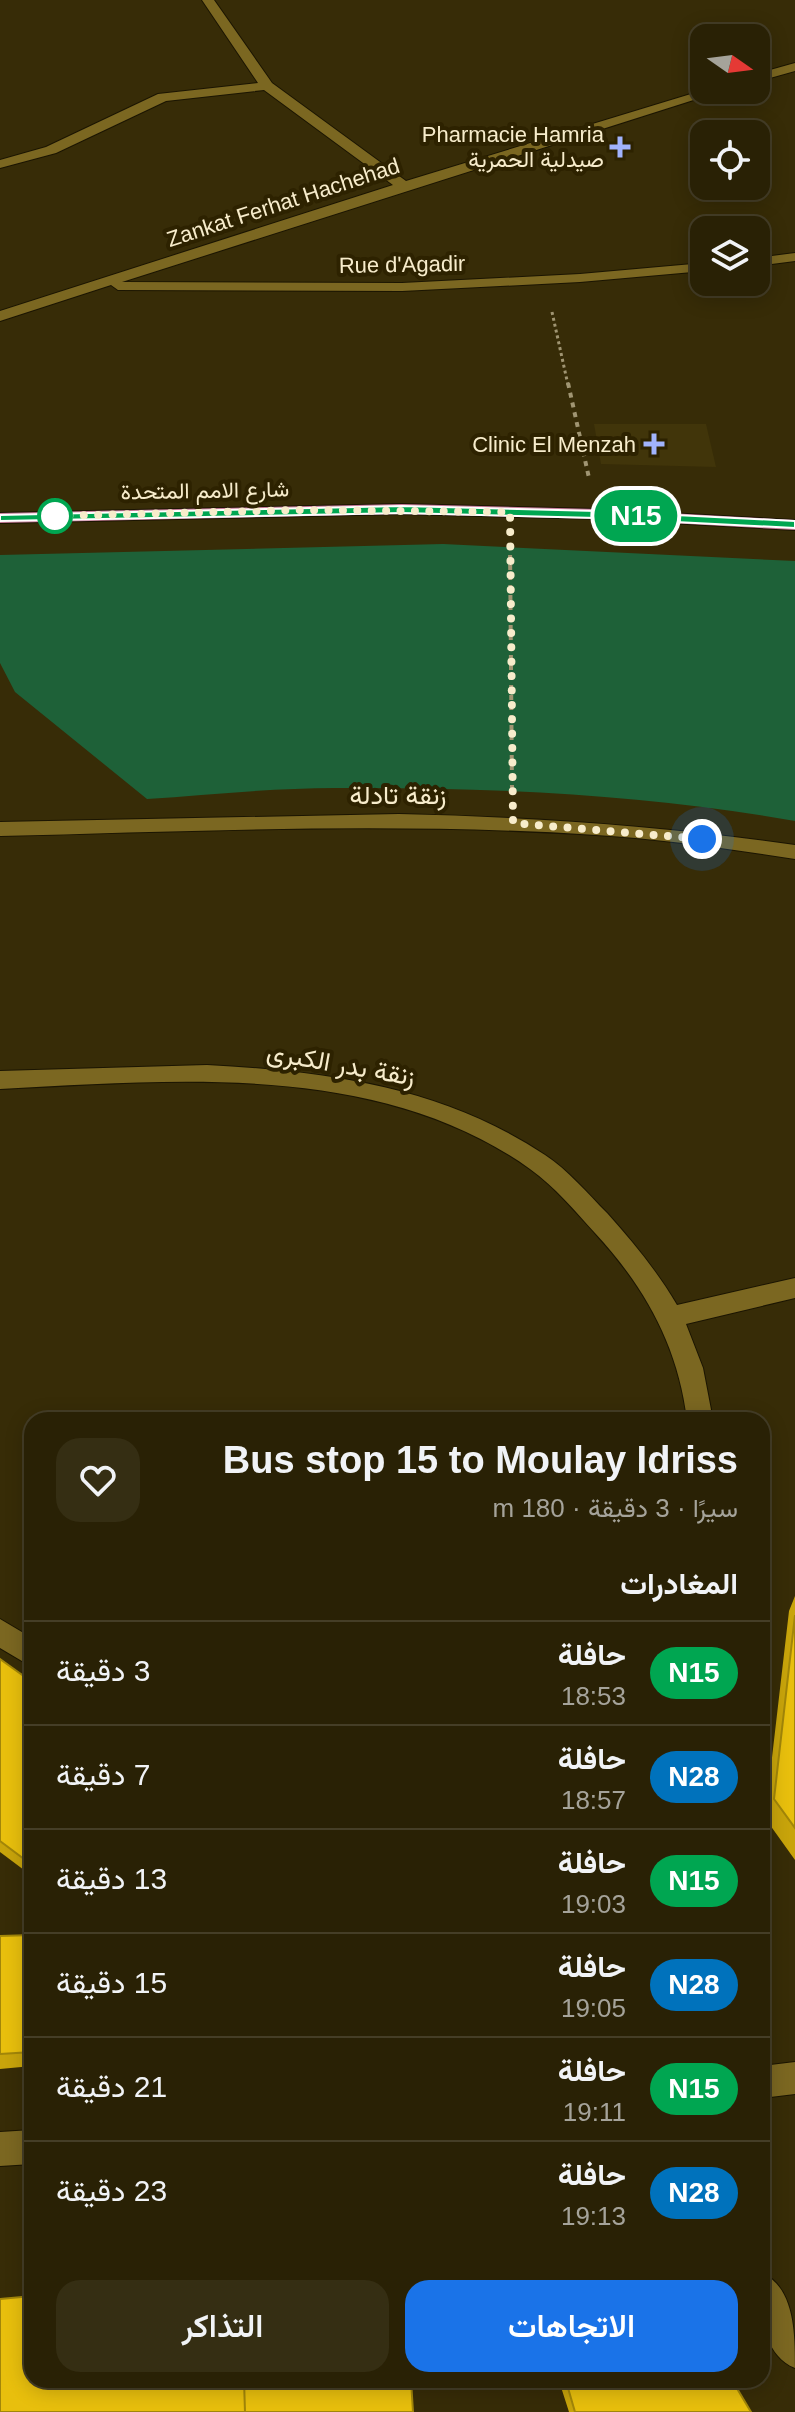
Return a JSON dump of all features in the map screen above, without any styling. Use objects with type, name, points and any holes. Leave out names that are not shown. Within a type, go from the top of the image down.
[{"type":"main road","name":"شارع الامم المتحدة","points":[[0,518],[300,510],[597,514],[795,525]]},
{"type":"street","points":[[208,0],[267,86],[404,186]]},
{"type":"street","points":[[770,74],[795,67]]},
{"type":"street","points":[[0,164],[51,150],[163,97],[267,86]]},
{"type":"street","name":"Zankat Ferhat Hachehad","points":[[0,316],[404,186],[690,99]]},
{"type":"street","points":[[770,260],[795,257]]},
{"type":"street","name":"Rue d'Agadir","points":[[100,286],[417,287],[690,268]]},
{"type":"street","name":"زنقة تادلة","points":[[0,829],[513,823],[641,832],[795,852]]},
{"type":"street","name":"زنقة بدر الكبرى","points":[[0,1080],[171,1072],[312,1081],[390,1095],[475,1126],[537,1162],[633,1258],[672,1317],[698,1393],[699,1412]]},
{"type":"street","points":[[672,1317],[795,1288]]},
{"type":"street","points":[[0,1632],[24,1648]]},
{"type":"street","points":[[770,2081],[795,2078]]},
{"type":"street","points":[[0,2149],[24,2148]]},
{"type":"street","points":[[770,2305],[795,2350]]},
{"type":"path","points":[[555,323],[597,514]]},
{"type":"path","points":[[510,512],[513,823]]},
{"type":"shaded area","name":"Clinic El Menzah","points":[[594,424],[706,424],[716,467],[601,464]]},
{"type":"green space","points":[[443,544],[795,561],[795,821],[681,804],[508,791],[312,788],[147,799],[15,692],[0,663],[0,555]]},
{"type":"building","points":[[795,1615],[795,1828],[774,1799]]},
{"type":"building","points":[[0,1659],[24,1676],[24,1859],[0,1841]]},
{"type":"building","points":[[24,1935],[24,2052],[0,2054],[0,1936]]},
{"type":"building","points":[[24,2297],[24,2388],[244,2388],[245,2412],[0,2412],[0,2299]]},
{"type":"building","points":[[244,2388],[412,2388],[413,2412],[245,2412]]},
{"type":"building","points":[[568,2388],[737,2388],[751,2412],[575,2412]]},
{"type":"bus line","name":"N15","points":[[0,518],[402,509],[597,514],[795,525]]},
{"type":"place","name":"Pharmacie Hamria صيدلية الحمرية","points":[[620,147]]},
{"type":"place","name":"Clinic El Menzah","points":[[654,444]]},
{"type":"route","points":[[55,516],[402,509],[510,512],[513,823],[702,839]]}]
